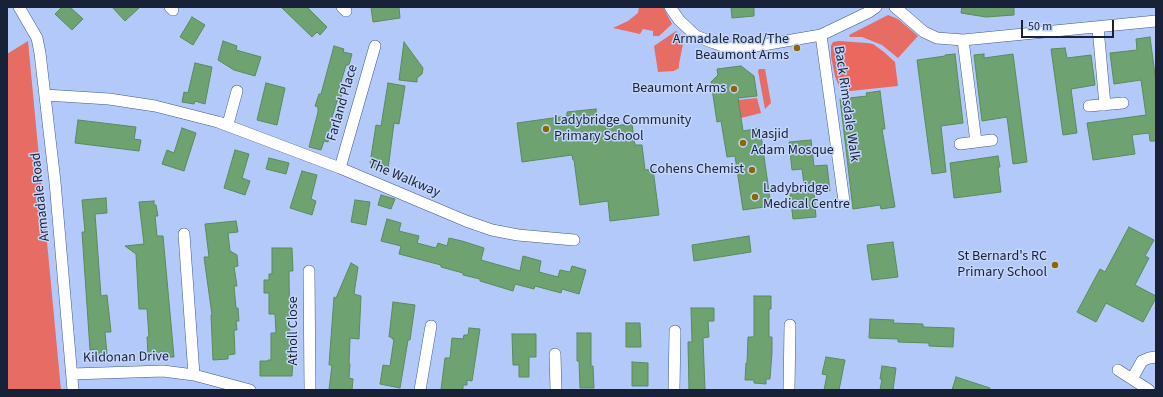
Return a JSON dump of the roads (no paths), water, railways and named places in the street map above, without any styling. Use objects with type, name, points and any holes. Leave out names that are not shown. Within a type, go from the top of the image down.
[{"type":"street","name":"Armadale Road","points":[[19,7],[37,38],[55,182],[73,390]]},
{"type":"street","points":[[670,7],[679,20],[696,36],[714,44],[730,48],[767,44],[821,35],[869,12],[876,7]]},
{"type":"street","points":[[894,7],[924,32],[937,38],[963,40],[1098,28],[1156,21]]},
{"type":"street","points":[[1098,28],[1105,104]]},
{"type":"street","name":"Back Rimsdale Walk","points":[[821,35],[844,201]]},
{"type":"street","points":[[963,40],[976,142]]},
{"type":"street","name":"Farland Place","points":[[340,168],[375,46]]},
{"type":"street","points":[[228,124],[237,91]]},
{"type":"street","name":"The Walkway","points":[[45,95],[109,99],[155,106],[228,124],[340,168],[466,221],[492,230],[518,235],[574,240]]},
{"type":"street","points":[[1089,106],[1123,103]]},
{"type":"street","points":[[960,144],[992,140]]},
{"type":"street","points":[[184,234],[194,375]]},
{"type":"street","name":"Atholl Close","points":[[309,271],[310,390]]},
{"type":"street","points":[[789,390],[790,325]]},
{"type":"street","points":[[420,390],[431,326]]},
{"type":"street","points":[[674,390],[675,331]]},
{"type":"street","points":[[555,354],[556,390]]},
{"type":"street","points":[[1132,379],[1142,361],[1156,357]]},
{"type":"street","points":[[1118,370],[1149,390]]},
{"type":"street","name":"Kildonan Drive","points":[[72,374],[163,371],[194,375],[250,390]]},
{"type":"place","name":"Armadale Road/The Beaumont Arms","points":[[797,48]]},
{"type":"place","name":"Beaumont Arms","points":[[734,89]]},
{"type":"place","name":"Ladybridge Community Primary School","points":[[546,129]]},
{"type":"place","name":"Masjid Adam Mosque","points":[[743,143]]},
{"type":"place","name":"Cohens Chemist","points":[[752,170]]},
{"type":"place","name":"Ladybridge Medical Centre","points":[[755,197]]},
{"type":"place","name":"St Bernard's RC Primary School","points":[[1055,265]]}]
